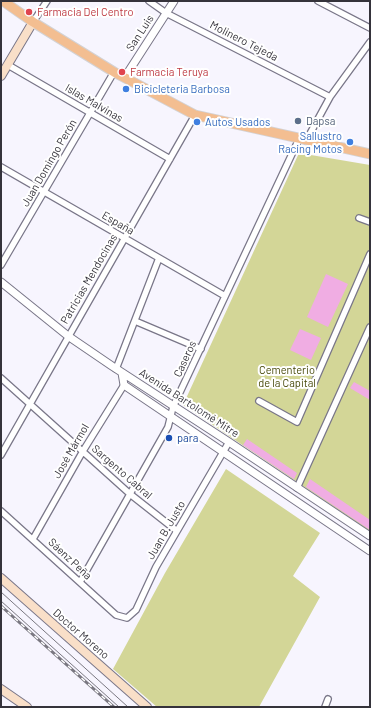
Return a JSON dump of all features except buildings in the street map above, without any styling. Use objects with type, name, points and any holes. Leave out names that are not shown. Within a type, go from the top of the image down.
[{"type":"main road","points":[[3,1],[114,72],[195,115],[370,154]]},
{"type":"main road","points":[[1,76],[34,22]]},
{"type":"main road","name":"Doctor Moreno","points":[[1,578],[147,707]]},
{"type":"main road","points":[[3,689],[26,707]]},
{"type":"street","points":[[34,22],[47,1]]},
{"type":"street","name":"Molinero Tejeda","points":[[149,1],[166,13],[330,97]]},
{"type":"street","name":"San Luis","points":[[125,77],[174,1]]},
{"type":"street","points":[[318,1],[370,28]]},
{"type":"street","name":"Caseros","points":[[80,582],[168,427],[174,406],[226,296],[303,140],[330,97],[370,42]]},
{"type":"street","name":"Islas Malvinas","points":[[8,65],[170,159]]},
{"type":"street","name":"Juan Domingo Perón","points":[[1,265],[114,72]]},
{"type":"street","name":"Patricias Mendocinas","points":[[1,454],[195,115]]},
{"type":"street","name":"España","points":[[1,167],[226,296]]},
{"type":"street","points":[[359,218],[370,222]]},
{"type":"street","points":[[259,401],[297,422],[370,254]]},
{"type":"street","points":[[116,369],[159,258]]},
{"type":"street","name":"Avenida Bartolomé Mitre","points":[[1,282],[68,336],[370,536]]},
{"type":"street","points":[[135,321],[201,349]]},
{"type":"street","points":[[297,488],[370,327]]},
{"type":"street","points":[[122,373],[124,384]]},
{"type":"street","name":"Sargento Cabral","points":[[1,378],[130,494],[177,531]]},
{"type":"street","name":"Avenida Bartolomé Mitre","points":[[124,384],[370,551]]},
{"type":"street","name":"José Mármol","points":[[33,539],[124,384]]},
{"type":"street","name":"Juan B. Justo","points":[[127,618],[136,610],[156,567],[229,442]]},
{"type":"street","name":"Sáenz Peña","points":[[1,510],[116,615],[127,618]]},
{"type":"street","points":[[325,707],[328,699]]},
{"type":"green space","name":"Cementerio de la Capital","points":[[299,153],[370,165],[370,531],[183,405]]},
{"type":"green space","points":[[226,469],[320,533],[293,576],[320,597],[259,707],[157,707],[113,669],[165,573]]},
{"type":"tram line","points":[[1,592],[128,707]]},
{"type":"tram line","points":[[1,601],[119,707]]},
{"type":"railway","points":[[1,606],[114,707]]},
{"type":"place","name":"Farmacia Del Centro","points":[[29,12]]},
{"type":"place","name":"Farmacia Teruya","points":[[122,72]]},
{"type":"place","name":"Bicicleteria Barbosa","points":[[126,89]]},
{"type":"place","name":"Dapsa","points":[[298,121]]},
{"type":"place","name":"Autos Usados","points":[[197,122]]},
{"type":"place","name":"Sallustro Racing Motos","points":[[350,142]]},
{"type":"place","name":"para","points":[[169,438]]}]
